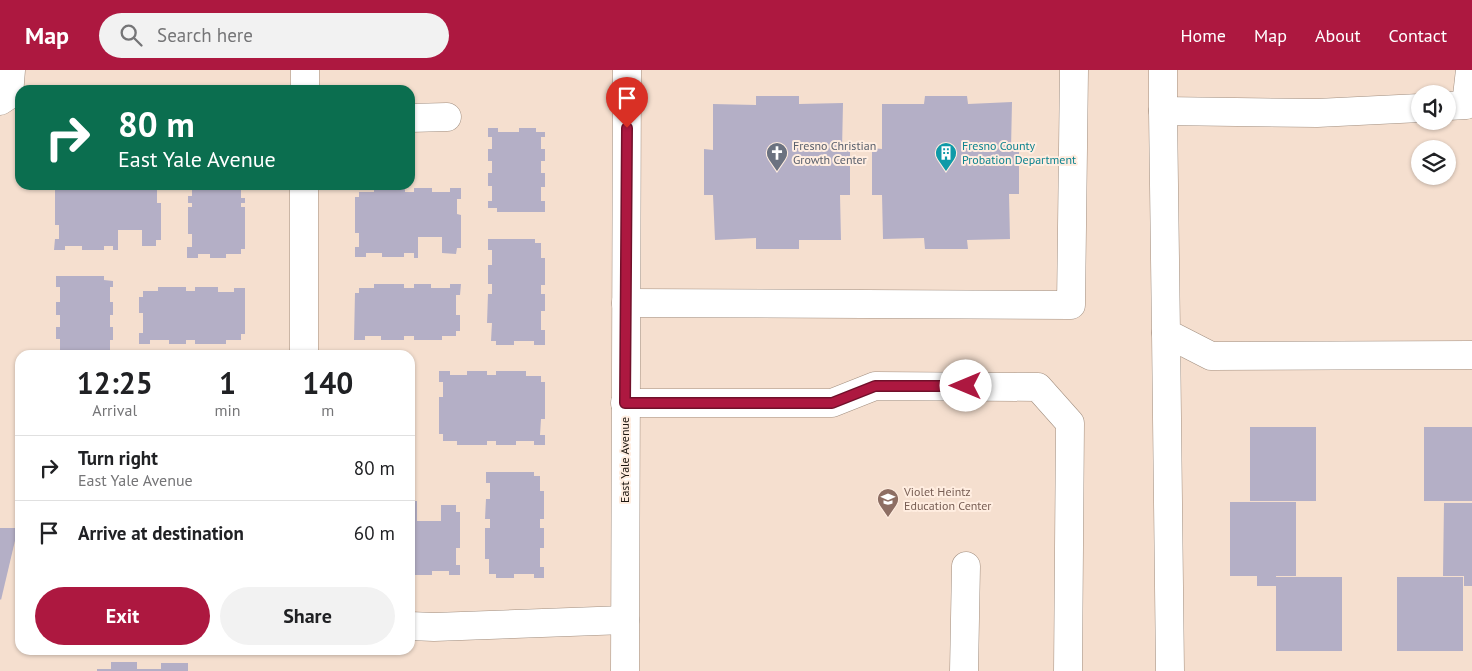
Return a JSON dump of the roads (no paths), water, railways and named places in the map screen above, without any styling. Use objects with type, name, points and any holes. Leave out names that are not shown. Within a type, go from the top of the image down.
[{"type":"street","points":[[304,85],[305,70]]},
{"type":"street","name":"East Yale Avenue","points":[[625,671],[627,70]]},
{"type":"street","points":[[626,303],[1071,305],[1074,70]]},
{"type":"street","points":[[1163,70],[1170,671]]},
{"type":"street","points":[[1456,106],[1466,105],[1470,70]]},
{"type":"street","points":[[1162,111],[1317,114],[1411,109]]},
{"type":"street","points":[[415,118],[447,117]]},
{"type":"street","points":[[304,190],[304,350]]},
{"type":"street","points":[[1166,333],[1211,356],[1472,355]]},
{"type":"street","points":[[625,403],[832,403],[875,386],[1038,387],[1070,423],[1068,671]]},
{"type":"street","points":[[964,671],[966,566]]},
{"type":"street","points":[[415,626],[625,620]]},
{"type":"place","name":"Fresno Christian Growth Center","points":[[777,172]]},
{"type":"place","name":"Fresno County Probation Department","points":[[946,172]]},
{"type":"place","name":"Violet Heintz Education Center","points":[[888,518]]}]
